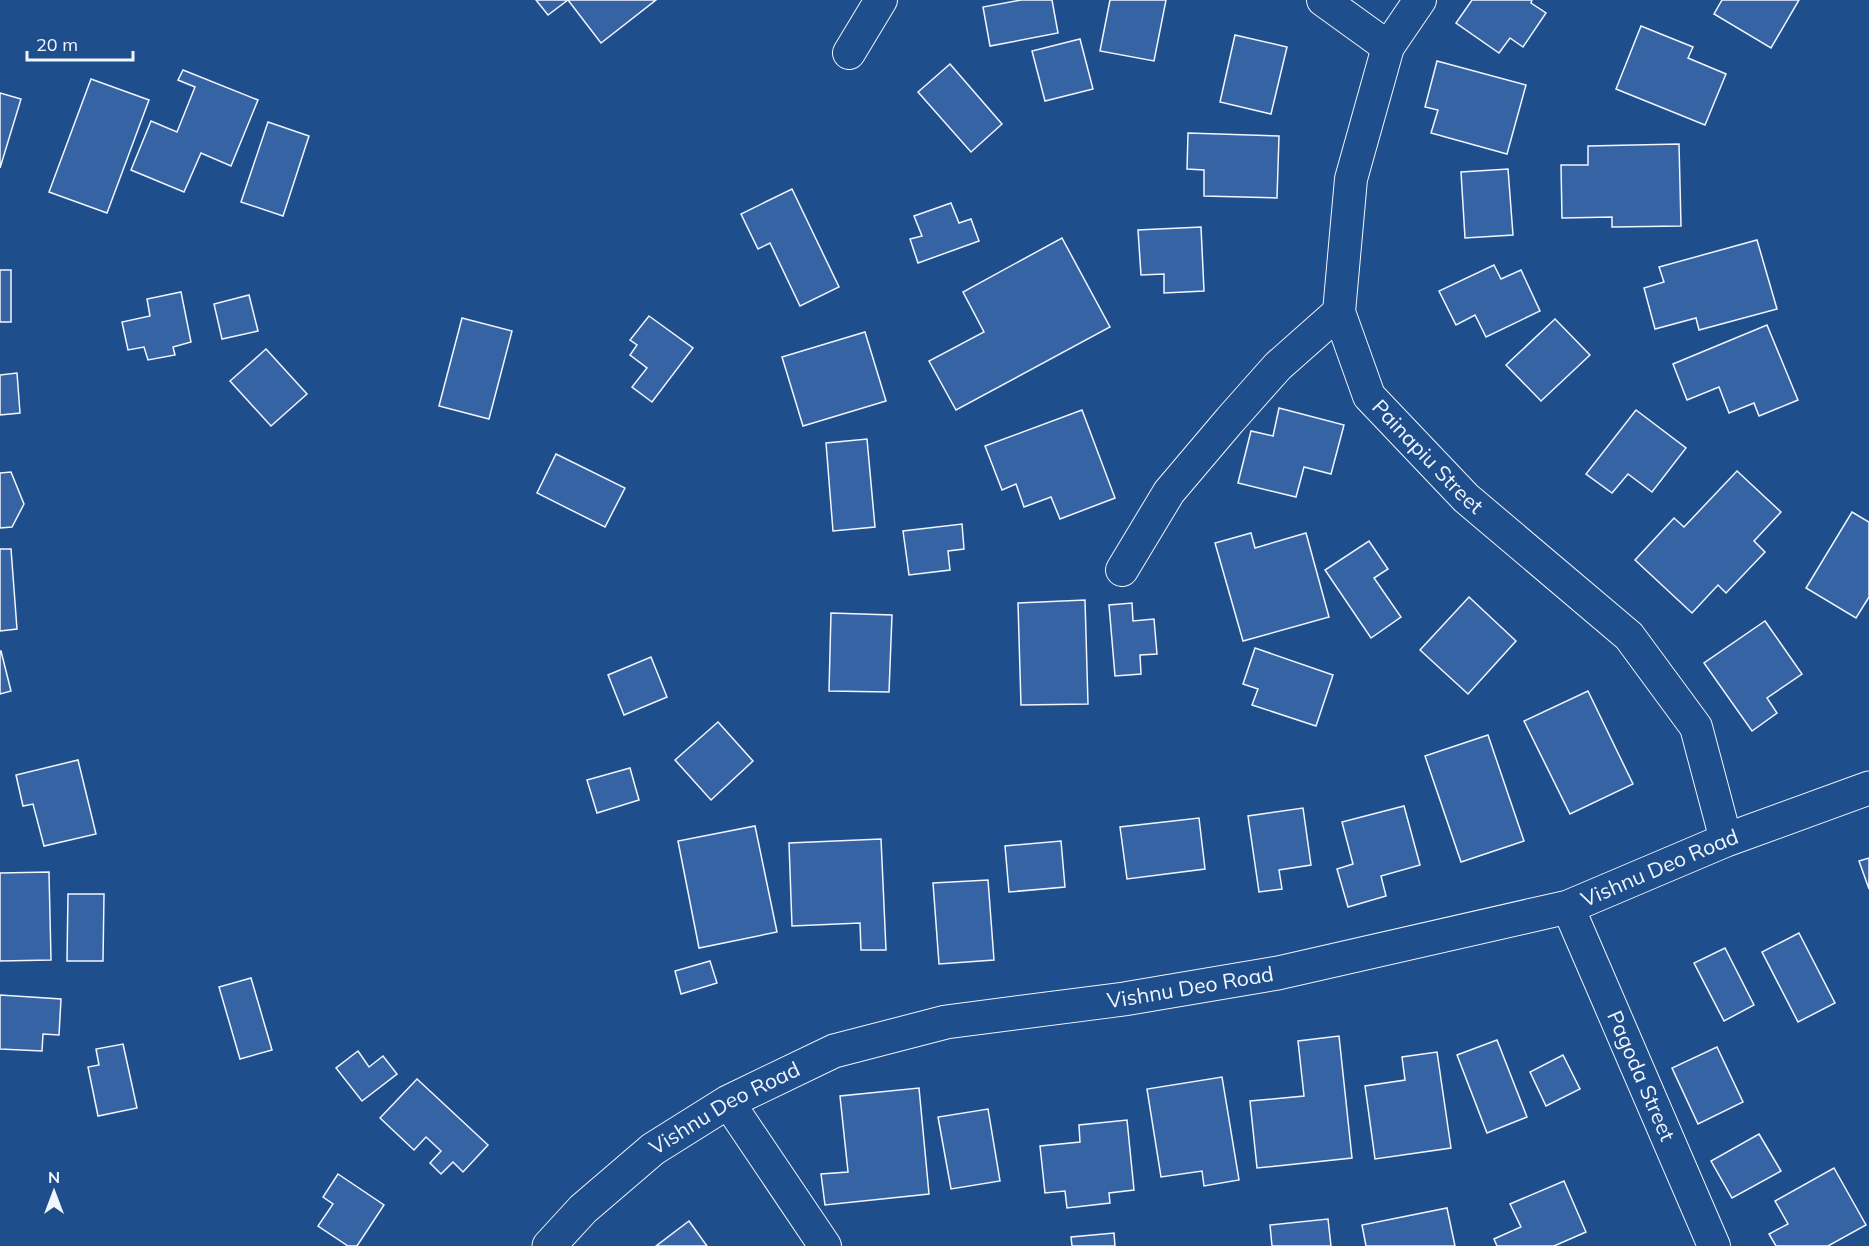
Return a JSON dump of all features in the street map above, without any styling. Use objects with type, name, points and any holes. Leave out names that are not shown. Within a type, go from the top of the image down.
[{"type":"street","points":[[849,53],[881,0]]},
{"type":"street","points":[[1323,0],[1388,47]]},
{"type":"street","name":"Painapiu Street","points":[[1420,0],[1388,47],[1351,179],[1339,312],[1369,396],[1466,498],[1629,636],[1696,727],[1726,840]]},
{"type":"street","points":[[1122,570],[1169,492],[1278,366],[1339,312]]},
{"type":"street","name":"Vishnu Deo Road","points":[[549,1246],[583,1209],[653,1149],[728,1102],[834,1051],[946,1022],[1124,999],[1278,973],[1568,907],[1726,840],[1869,788]]},
{"type":"street","name":"Pagoda Street","points":[[1568,907],[1714,1246]]},
{"type":"street","points":[[728,1102],[825,1246]]},
{"type":"building","points":[[536,0],[568,0],[548,15]]},
{"type":"building","points":[[568,0],[656,0],[601,43]]},
{"type":"building","points":[[1021,0],[1052,0],[1058,33],[990,46],[983,7]]},
{"type":"building","points":[[1110,0],[1166,0],[1154,61],[1100,51]]},
{"type":"building","points":[[1472,0],[1532,0],[1531,3],[1546,13],[1523,47],[1510,38],[1499,53],[1456,23]]},
{"type":"building","points":[[1722,0],[1799,0],[1771,48],[1714,14]]},
{"type":"building","points":[[1641,26],[1693,47],[1688,58],[1726,74],[1705,125],[1616,89]]},
{"type":"building","points":[[1235,35],[1287,47],[1271,114],[1220,102]]},
{"type":"building","points":[[1080,39],[1093,89],[1045,101],[1032,51]]},
{"type":"building","points":[[1437,61],[1526,85],[1507,154],[1431,133],[1438,110],[1425,107]]},
{"type":"building","points":[[950,64],[1002,124],[971,152],[918,92]]},
{"type":"building","points":[[183,70],[258,100],[231,166],[201,153],[184,192],[131,170],[151,121],[177,132],[195,87],[178,80]]},
{"type":"building","points":[[91,79],[149,100],[107,213],[49,192]]},
{"type":"building","points":[[0,93],[21,99],[0,168]]},
{"type":"building","points":[[268,122],[309,136],[283,216],[241,202]]},
{"type":"building","points":[[1188,133],[1279,136],[1277,198],[1204,196],[1204,170],[1187,169]]},
{"type":"building","points":[[1679,144],[1681,226],[1612,227],[1612,217],[1562,218],[1561,165],[1588,165],[1588,146]]},
{"type":"building","points":[[1508,169],[1513,235],[1465,238],[1461,172]]},
{"type":"building","points":[[792,189],[839,287],[800,306],[770,243],[758,249],[741,214]]},
{"type":"building","points":[[951,203],[959,223],[971,219],[979,241],[918,263],[910,239],[922,236],[914,216]]},
{"type":"building","points":[[1201,227],[1204,291],[1164,293],[1164,274],[1141,275],[1138,230]]},
{"type":"building","points":[[1062,238],[1110,327],[956,410],[929,361],[984,332],[963,292]]},
{"type":"building","points":[[1757,240],[1777,309],[1699,330],[1696,318],[1655,329],[1644,288],[1664,282],[1659,267]]},
{"type":"building","points":[[1494,265],[1501,279],[1521,270],[1540,311],[1486,337],[1475,315],[1456,325],[1439,291]]},
{"type":"building","points":[[0,270],[11,270],[11,322],[0,322]]},
{"type":"building","points":[[181,292],[191,342],[173,347],[175,355],[148,360],[144,347],[128,350],[122,322],[150,316],[147,299]]},
{"type":"building","points":[[249,295],[258,331],[222,339],[214,304]]},
{"type":"building","points":[[649,316],[693,348],[652,402],[632,387],[647,368],[630,355],[637,345],[630,340]]},
{"type":"building","points":[[462,318],[512,331],[489,419],[439,406]]},
{"type":"building","points":[[1555,319],[1590,355],[1541,401],[1506,365]]},
{"type":"building","points":[[1767,325],[1798,400],[1759,416],[1754,403],[1729,413],[1719,387],[1687,400],[1673,364]]},
{"type":"building","points":[[865,332],[886,401],[803,426],[782,357]]},
{"type":"building","points":[[266,349],[307,394],[271,426],[230,381]]},
{"type":"building","points":[[17,373],[20,413],[0,415],[0,375]]},
{"type":"building","points":[[1279,408],[1344,425],[1331,474],[1304,467],[1296,497],[1238,483],[1251,431],[1273,436]]},
{"type":"building","points":[[1082,410],[1115,498],[1060,519],[1051,497],[1024,507],[1016,484],[1002,490],[985,446]]},
{"type":"building","points":[[1636,410],[1686,448],[1652,492],[1628,474],[1612,493],[1586,474]]},
{"type":"building","points":[[867,439],[875,527],[833,531],[826,443]]},
{"type":"building","points":[[556,454],[625,488],[605,527],[537,493]]},
{"type":"building","points":[[1737,471],[1781,512],[1754,541],[1765,552],[1726,593],[1718,585],[1692,613],[1635,560],[1674,518],[1684,527]]},
{"type":"building","points":[[11,472],[24,504],[12,527],[0,528],[0,473]]},
{"type":"building","points":[[1852,512],[1869,522],[1869,597],[1856,618],[1806,588]]},
{"type":"building","points":[[962,524],[964,549],[948,551],[950,570],[909,575],[903,531]]},
{"type":"building","points":[[1251,533],[1255,548],[1306,533],[1329,617],[1243,641],[1215,543]]},
{"type":"building","points":[[1369,541],[1388,569],[1374,578],[1401,617],[1371,638],[1325,570]]},
{"type":"building","points":[[0,549],[11,549],[17,629],[0,631]]},
{"type":"building","points":[[1469,597],[1516,641],[1468,694],[1420,650]]},
{"type":"building","points":[[1085,600],[1088,704],[1021,705],[1018,603]]},
{"type":"building","points":[[1132,603],[1133,621],[1154,619],[1157,654],[1140,655],[1141,674],[1115,676],[1109,605]]},
{"type":"building","points":[[831,613],[892,615],[889,692],[829,691]]},
{"type":"building","points":[[1765,621],[1802,674],[1767,698],[1777,713],[1752,731],[1704,663]]},
{"type":"building","points":[[1255,648],[1333,675],[1316,726],[1252,705],[1258,689],[1243,684]]},
{"type":"building","points":[[0,651],[11,691],[0,694]]},
{"type":"building","points":[[651,657],[667,697],[624,715],[608,675]]},
{"type":"building","points":[[1588,691],[1633,784],[1570,814],[1524,721]]},
{"type":"building","points":[[718,722],[753,761],[711,800],[675,760]]},
{"type":"building","points":[[1488,735],[1524,841],[1461,862],[1425,756]]},
{"type":"building","points":[[78,760],[96,834],[44,846],[33,804],[23,806],[16,775]]},
{"type":"building","points":[[630,768],[639,800],[597,813],[587,780]]},
{"type":"building","points":[[1404,806],[1420,865],[1381,876],[1386,896],[1348,907],[1337,869],[1353,864],[1342,822]]},
{"type":"building","points":[[1303,808],[1311,865],[1279,870],[1282,889],[1259,892],[1248,816]]},
{"type":"building","points":[[1199,818],[1205,869],[1127,879],[1120,827]]},
{"type":"building","points":[[755,826],[777,932],[699,948],[678,841]]},
{"type":"building","points":[[881,839],[886,950],[861,950],[860,923],[792,926],[789,843]]},
{"type":"building","points":[[1061,841],[1065,887],[1009,892],[1005,846]]},
{"type":"building","points":[[1869,858],[1869,889],[1859,861]]},
{"type":"building","points":[[49,872],[51,960],[0,961],[0,873]]},
{"type":"building","points":[[988,880],[994,960],[939,964],[933,883]]},
{"type":"building","points":[[68,894],[104,894],[103,961],[67,961]]},
{"type":"building","points":[[1799,933],[1835,1003],[1798,1022],[1762,952]]},
{"type":"building","points":[[1725,948],[1754,1005],[1724,1021],[1694,963]]},
{"type":"building","points":[[710,961],[717,983],[681,994],[675,971]]},
{"type":"building","points":[[251,978],[272,1050],[240,1059],[219,987]]},
{"type":"building","points":[[0,995],[61,999],[59,1035],[43,1034],[42,1051],[0,1049]]},
{"type":"building","points":[[1339,1036],[1352,1158],[1257,1168],[1250,1101],[1304,1096],[1298,1041]]},
{"type":"building","points":[[1497,1040],[1527,1117],[1487,1133],[1457,1055]]},
{"type":"building","points":[[123,1044],[137,1108],[98,1116],[88,1067],[99,1065],[96,1049]]},
{"type":"building","points":[[1717,1047],[1743,1102],[1698,1124],[1672,1068]]},
{"type":"building","points":[[358,1051],[369,1067],[383,1056],[397,1074],[362,1101],[336,1068]]},
{"type":"building","points":[[1437,1052],[1451,1148],[1375,1159],[1365,1086],[1405,1080],[1402,1057]]},
{"type":"building","points":[[1563,1055],[1580,1089],[1546,1106],[1530,1072]]},
{"type":"building","points":[[1222,1077],[1239,1180],[1204,1186],[1202,1171],[1161,1177],[1147,1089]]},
{"type":"building","points":[[417,1079],[488,1145],[463,1172],[453,1162],[441,1174],[430,1163],[441,1151],[426,1137],[414,1150],[380,1118]]},
{"type":"building","points":[[919,1088],[929,1194],[825,1205],[821,1174],[848,1172],[840,1096]]},
{"type":"building","points":[[988,1109],[1000,1181],[951,1189],[938,1117]]},
{"type":"building","points":[[1127,1120],[1134,1190],[1109,1193],[1110,1203],[1067,1208],[1065,1191],[1045,1193],[1040,1146],[1080,1142],[1079,1125]]},
{"type":"building","points":[[1759,1134],[1781,1171],[1732,1198],[1711,1161]]},
{"type":"building","points":[[1834,1168],[1866,1225],[1828,1246],[1776,1246],[1769,1234],[1788,1224],[1775,1201]]},
{"type":"building","points":[[338,1174],[384,1205],[357,1246],[348,1246],[318,1226],[333,1204],[323,1197]]},
{"type":"building","points":[[1564,1181],[1586,1232],[1554,1246],[1497,1246],[1494,1239],[1521,1227],[1510,1204]]},
{"type":"building","points":[[1447,1208],[1455,1246],[1366,1246],[1362,1225]]},
{"type":"building","points":[[1328,1219],[1331,1246],[1272,1246],[1270,1225]]},
{"type":"building","points":[[689,1221],[707,1246],[656,1246]]},
{"type":"building","points":[[1114,1233],[1115,1246],[1072,1246],[1071,1237]]}]
